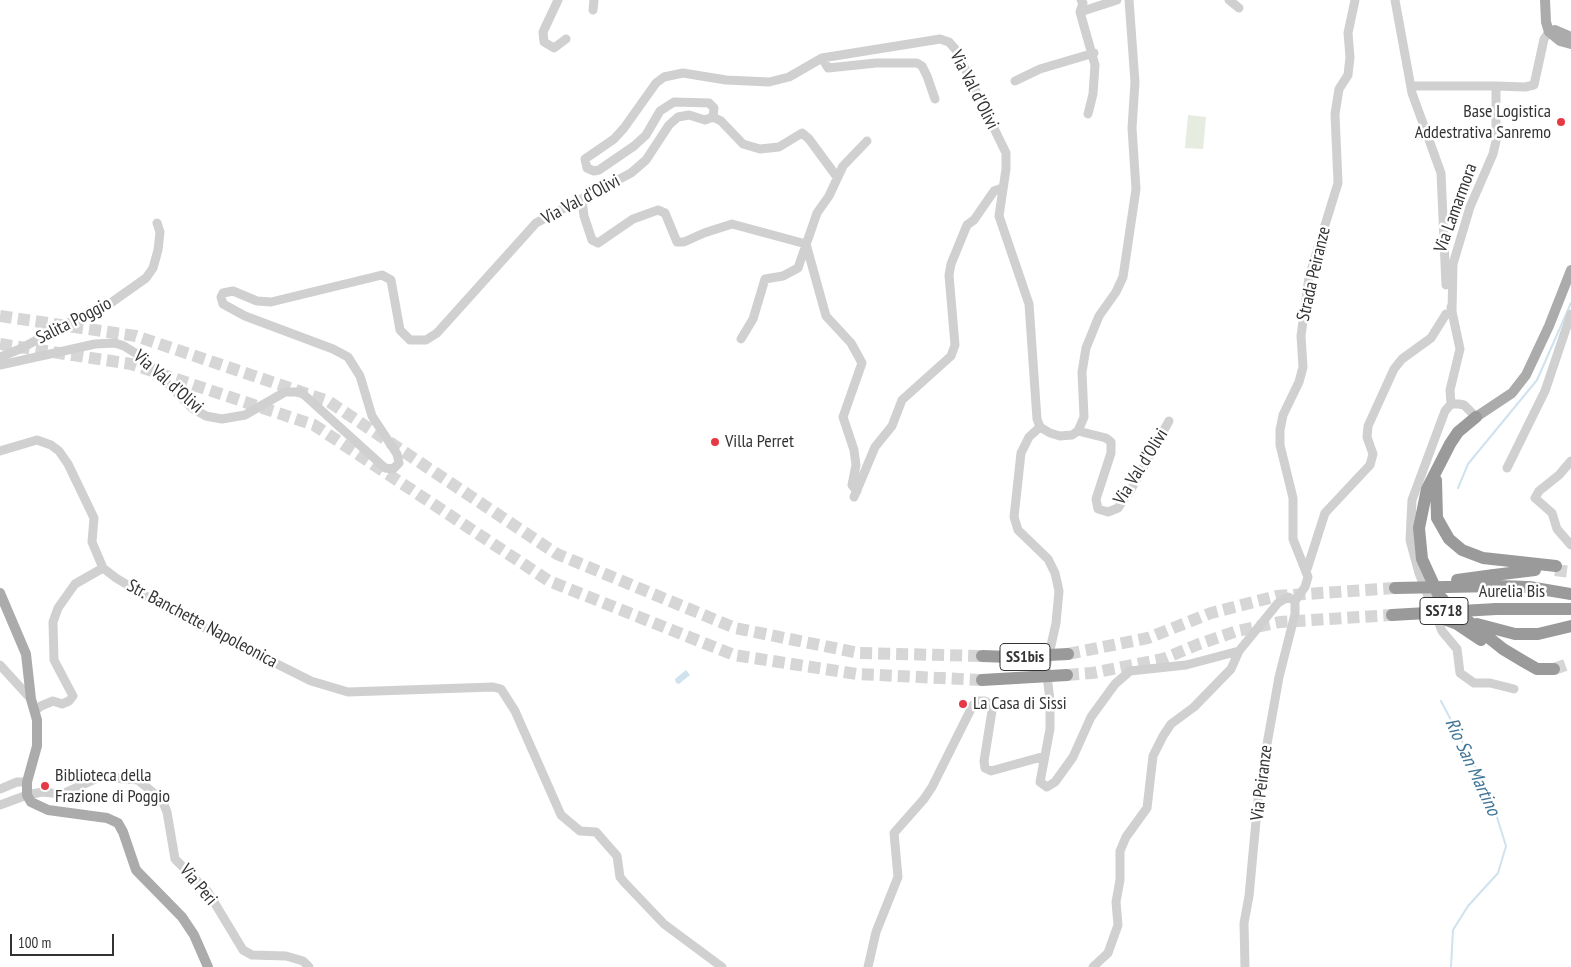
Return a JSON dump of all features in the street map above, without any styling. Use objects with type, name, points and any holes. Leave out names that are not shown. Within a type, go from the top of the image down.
[{"type":"highway","points":[[1476,417],[1458,432],[1427,489],[1420,515],[1419,538],[1422,559],[1438,594],[1468,621],[1515,634],[1538,634],[1571,626]]},
{"type":"highway","points":[[1438,470],[1435,494],[1437,518],[1449,539],[1462,550],[1483,558],[1556,568],[1496,580]]},
{"type":"highway","name":"Aurelia Bis","points":[[1395,588],[1496,580],[1571,594]]},
{"type":"highway","name":"Aurelia Bis","points":[[1468,621],[1503,649],[1530,665],[1537,669],[1555,672],[1538,673],[1517,666],[1504,659],[1481,640],[1457,624],[1441,618],[1393,617],[1496,609],[1571,609]]},
{"type":"highway","name":"SS1bis","points":[[982,656],[1010,658],[1068,654]]},
{"type":"highway","name":"SS1bis","points":[[982,680],[1067,675]]},
{"type":"main road","points":[[1545,0],[1546,22],[1549,32],[1557,39],[1571,44]]},
{"type":"main road","points":[[1549,32],[1555,30],[1571,38]]},
{"type":"main road","points":[[1476,417],[1512,393],[1526,375],[1549,326],[1571,270]]},
{"type":"main road","points":[[0,592],[26,654],[31,698],[38,731],[37,746],[27,782],[27,795],[36,806],[48,810],[107,818],[118,823],[136,870],[182,917],[194,935],[208,967]]},
{"type":"street","points":[[558,0],[543,32],[544,42],[554,48],[566,39]]},
{"type":"street","points":[[593,10],[594,0]]},
{"type":"street","points":[[1081,0],[1080,12],[1094,53],[1094,94],[1088,114]]},
{"type":"street","points":[[1080,12],[1117,0]]},
{"type":"street","points":[[1078,430],[1084,417],[1083,359],[1099,316],[1116,292],[1123,277],[1136,188],[1132,128],[1135,82],[1129,0]]},
{"type":"street","points":[[1229,0],[1239,8]]},
{"type":"street","name":"Strada Peiranze","points":[[1307,569],[1293,539],[1293,498],[1280,445],[1280,430],[1283,415],[1299,382],[1302,367],[1301,336],[1310,277],[1338,183],[1335,114],[1339,88],[1348,75],[1350,57],[1348,33],[1354,0]]},
{"type":"street","name":"Via Lamarmora","points":[[1395,0],[1411,86],[1441,173],[1447,292],[1460,343],[1460,356],[1450,390],[1451,404],[1445,411],[1412,500],[1410,540],[1413,556],[1442,631],[1457,648],[1460,674],[1474,682],[1490,683],[1514,689]]},
{"type":"street","points":[[1411,86],[1525,87],[1534,85],[1544,39],[1549,32]]},
{"type":"street","name":"Via Val d'Olivi","points":[[0,365],[95,344],[114,343],[124,346],[140,356],[192,408],[206,416],[222,419],[245,415],[285,392],[301,392],[385,468],[392,469],[399,463],[397,454],[372,416],[360,376],[348,358],[333,349],[245,316],[223,304],[222,295],[229,290],[257,301],[271,302],[382,275],[391,280],[400,330],[410,340],[426,340],[437,332],[530,228],[632,173],[641,166],[669,124],[678,116],[689,114],[705,120],[713,117],[714,108],[710,103],[674,102],[660,111],[641,140],[619,157],[594,171],[587,168],[585,164],[588,156],[614,139],[624,128],[648,92],[664,77],[683,73],[726,80],[769,82],[789,77],[822,58],[934,40],[949,42],[956,50],[1006,153],[1007,164],[999,208],[1000,222],[1026,291],[1029,304],[1036,413],[1040,427],[1050,434],[1060,436],[1072,435],[1078,430],[1106,438],[1111,442],[1111,453],[1096,499],[1098,509],[1108,512],[1118,508],[1130,491],[1169,422]]},
{"type":"street","points":[[1015,81],[1040,69],[1094,53]]},
{"type":"street","points":[[822,58],[828,68],[876,63],[917,63],[922,66],[935,99]]},
{"type":"street","name":"Via Lamarmora","points":[[1452,312],[1453,264],[1470,207],[1493,154],[1496,141],[1496,86]]},
{"type":"street","points":[[713,117],[721,121],[743,144],[760,149],[779,146],[802,133],[809,139],[837,177]]},
{"type":"street","points":[[741,339],[753,319],[765,279],[783,276],[798,268],[817,212],[829,196],[837,177],[853,154],[867,141]]},
{"type":"street","points":[[806,244],[826,316],[851,343],[862,363],[843,416],[854,450],[856,465],[852,485],[856,494],[875,447],[892,426],[902,400],[951,356],[955,344],[949,275],[952,264],[967,225],[974,220],[994,191],[1002,188]]},
{"type":"street","points":[[582,200],[584,216],[592,240],[598,243],[633,218],[658,210],[665,213],[677,242],[684,242],[732,224],[806,244]]},
{"type":"street","name":"Salita Poggio","points":[[0,357],[20,349],[72,321],[98,312],[146,278],[153,268],[158,250],[160,232],[157,223]]},
{"type":"street","points":[[1093,967],[1108,953],[1118,925],[1116,902],[1120,880],[1120,851],[1126,837],[1147,808],[1154,756],[1162,736],[1171,724],[1194,707],[1231,669],[1239,651],[1278,603],[1288,598],[1295,601],[1307,582],[1307,569],[1325,513],[1370,465],[1372,454],[1367,437],[1368,426],[1394,369],[1402,359],[1431,338],[1446,314],[1452,312]]},
{"type":"street","points":[[1507,468],[1545,391],[1571,314]]},
{"type":"street","points":[[1451,404],[1464,405],[1476,417]]},
{"type":"street","points":[[1040,427],[1029,437],[1021,453],[1014,517],[1018,530],[1048,559],[1056,573],[1059,591],[1056,623],[1046,668],[1051,714],[1040,782],[1047,786],[1055,782],[1067,766],[1091,717],[1115,684],[1130,671],[1186,665],[1239,651]]},
{"type":"street","points":[[0,451],[14,445],[37,440],[51,444],[59,451],[68,464],[94,518],[92,542],[103,568],[75,584],[58,608],[53,622],[54,660],[73,696],[69,701],[62,704],[53,702],[41,706],[34,711]]},
{"type":"street","points":[[1571,461],[1559,475],[1539,491],[1535,498],[1552,513],[1557,529],[1571,545]]},
{"type":"street","name":"Str. Banchette Napoleonica","points":[[103,568],[116,578],[171,611],[329,688],[367,693],[493,687],[504,693],[515,711],[561,815],[580,831],[593,831],[600,836],[616,856],[620,877],[624,882],[664,924],[722,967]]},
{"type":"street","name":"Via Peiranze","points":[[1245,967],[1244,923],[1249,896],[1259,789],[1279,677],[1295,614],[1295,601]]},
{"type":"street","points":[[0,665],[31,698]]},
{"type":"street","points":[[868,967],[876,932],[898,878],[894,833],[924,799],[973,705],[979,701],[985,701],[990,704],[992,711],[984,761],[985,768],[991,771],[1000,770],[1045,756]]},
{"type":"street","name":"Via Peri","points":[[0,806],[27,795],[42,792],[62,794],[100,777],[138,780],[150,788],[162,800],[167,812],[175,859],[208,892],[243,950],[252,955],[286,956],[303,961],[309,967]]},
{"type":"street","points":[[0,789],[17,782],[27,782]]},
{"type":"shaded area","points":[[1188,115],[1206,117],[1203,149],[1185,148]]},
{"type":"water","points":[[686,670],[690,675],[679,684],[676,683],[675,679]]},
{"type":"waterway","name":"Rio San Martino","points":[[1458,488],[1468,464],[1537,380],[1571,303]]},
{"type":"waterway","name":"Rio San Martino","points":[[1441,701],[1490,795],[1506,846],[1498,873],[1468,906],[1453,930],[1451,967]]},
{"type":"tunnel","points":[[0,316],[136,336],[328,401],[557,554],[735,628],[859,653],[982,656]]},
{"type":"tunnel","points":[[0,344],[131,364],[314,425],[549,581],[734,655],[857,674],[982,680]]},
{"type":"tunnel","points":[[1555,570],[1571,572]]},
{"type":"tunnel","points":[[1068,654],[1148,638],[1211,613],[1277,596],[1395,588]]},
{"type":"tunnel","points":[[1067,675],[1092,673],[1163,659],[1237,631],[1280,622],[1392,615]]},
{"type":"tunnel","points":[[1554,669],[1571,663]]},
{"type":"place","name":"Base Logistica Addestrativa Sanremo","points":[[1561,122]]},
{"type":"place","name":"Villa Perret","points":[[715,442]]},
{"type":"place","name":"La Casa di Sissi","points":[[963,704]]},
{"type":"place","name":"Biblioteca della Frazione di Poggio","points":[[45,786]]}]
